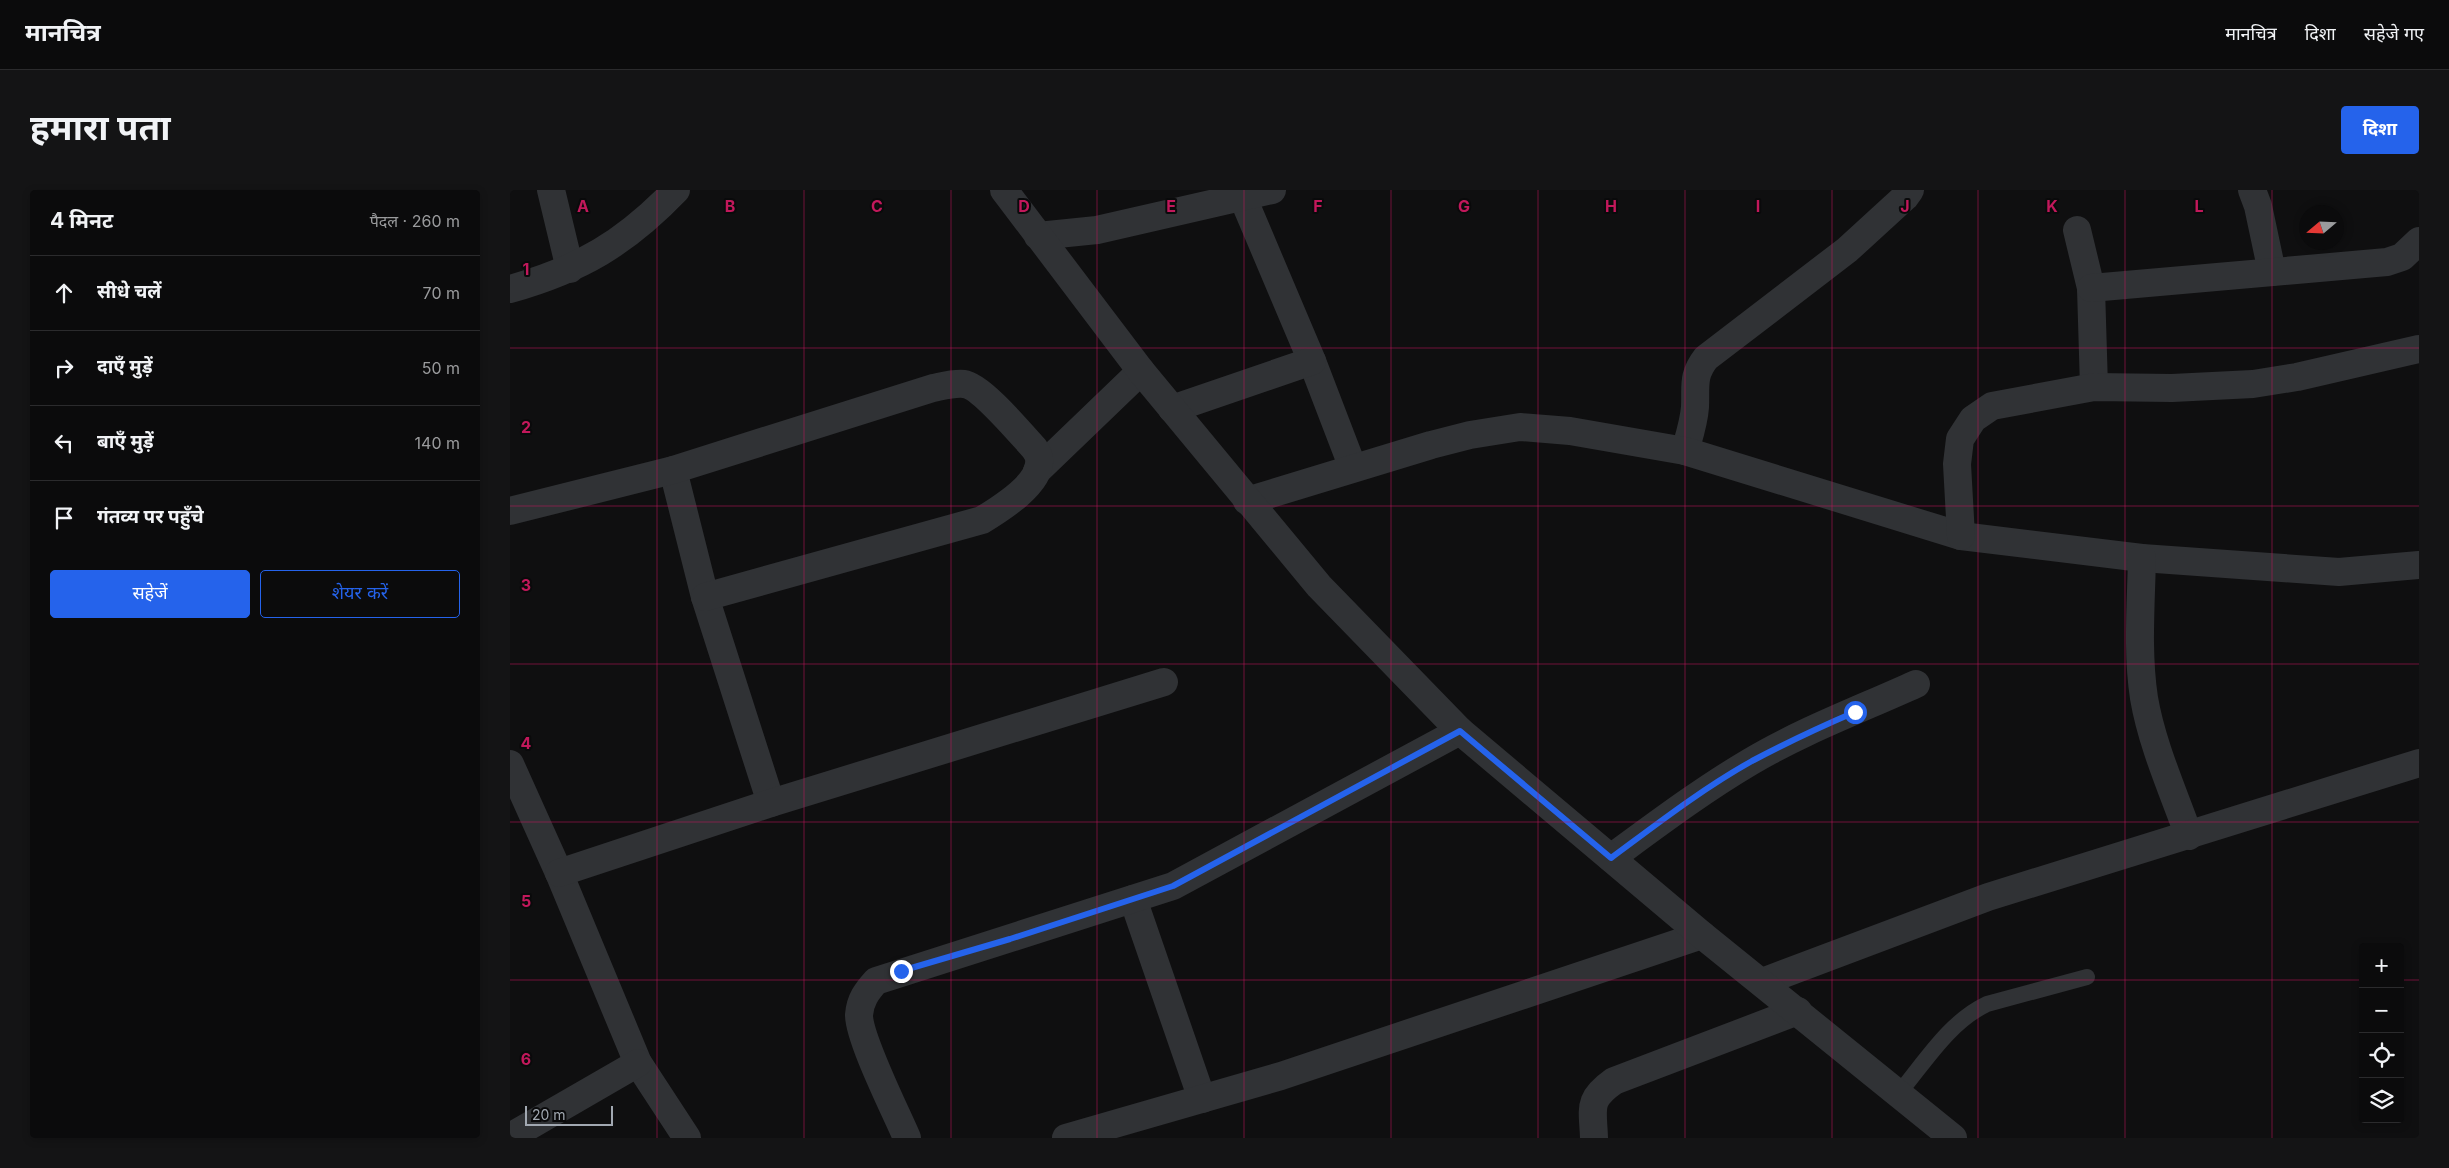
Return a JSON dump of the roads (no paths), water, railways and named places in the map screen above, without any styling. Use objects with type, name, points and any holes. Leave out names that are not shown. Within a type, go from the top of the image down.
[{"type":"street","points":[[551,190],[570,269]]},
{"type":"street","points":[[510,289],[570,269],[612,245],[649,218],[676,190]]},
{"type":"street","points":[[1004,190],[1141,371],[1247,501],[1319,586],[1460,731],[1702,934],[1953,1138]]},
{"type":"street","points":[[1038,236],[1097,230],[1272,190]]},
{"type":"street","points":[[1685,451],[1695,406],[1695,380],[1698,368],[1706,358],[1847,250],[1905,198],[1910,190]]},
{"type":"street","points":[[2252,190],[2258,206],[2272,272]]},
{"type":"street","points":[[1243,198],[1312,361],[1353,468]]},
{"type":"street","points":[[2077,230],[2091,288],[2094,387]]},
{"type":"street","points":[[2091,288],[2387,262],[2402,257],[2419,243]]},
{"type":"street","points":[[1961,536],[1957,464],[1960,438],[1973,419],[1992,406],[2094,387],[2172,388],[2253,384],[2297,377],[2419,349]]},
{"type":"street","points":[[1172,409],[1312,361]]},
{"type":"street","points":[[705,596],[982,520],[1002,508],[1024,489],[1037,471],[1141,371]]},
{"type":"street","points":[[510,511],[673,470],[933,388],[966,384],[979,390],[1034,448],[1039,459],[1037,471]]},
{"type":"street","points":[[1247,501],[1353,468],[1470,435],[1520,428],[1570,431],[1685,451],[1961,536],[2142,558],[2339,572],[2419,565]]},
{"type":"street","points":[[673,470],[705,596],[771,803]]},
{"type":"street","points":[[2142,558],[2140,661],[2144,699],[2151,730],[2189,836]]},
{"type":"street","points":[[559,873],[771,803],[1164,682]]},
{"type":"street","points":[[1611,858],[1671,814],[1751,762],[1802,735],[1916,684]]},
{"type":"street","points":[[907,1138],[865,1039],[859,1015],[863,996],[876,981],[1173,886],[1217,864],[1460,731]]},
{"type":"street","points":[[1762,982],[1988,897],[2419,763]]},
{"type":"street","points":[[510,764],[559,873],[638,1063],[687,1138]]},
{"type":"street","points":[[1133,899],[1202,1099]]},
{"type":"street","points":[[1066,1138],[1281,1076],[1702,934]]},
{"type":"street","points":[[1594,1138],[1593,1105],[1598,1092],[1614,1081],[1798,1011]]},
{"type":"street","points":[[510,1137],[638,1063]]},
{"type":"lane","points":[[1899,1093],[1951,1031],[1974,1010],[1987,1004],[2087,977]]}]
